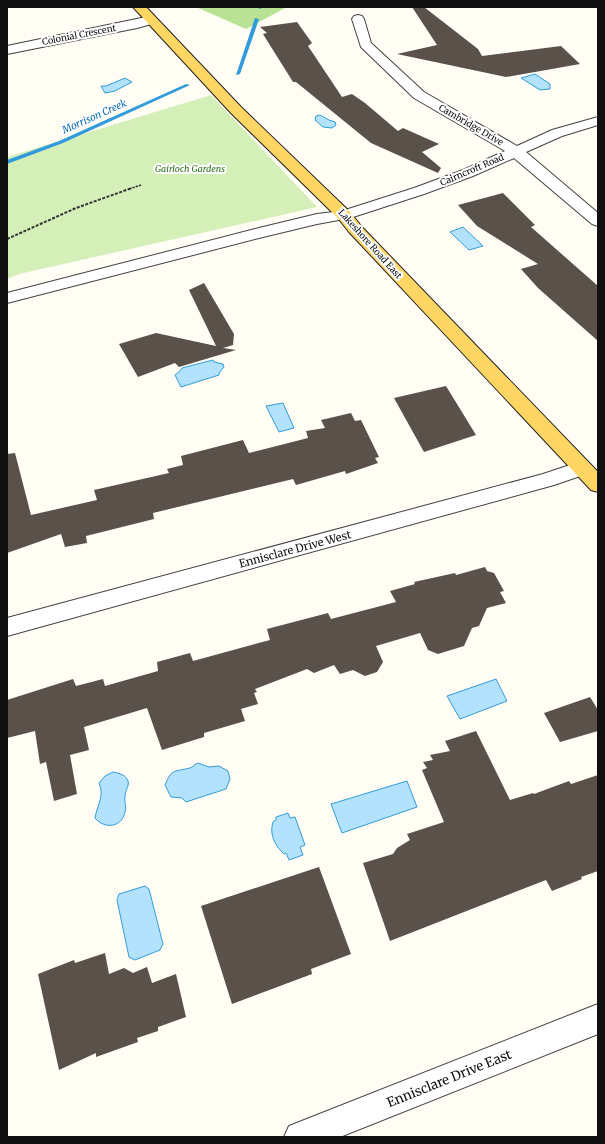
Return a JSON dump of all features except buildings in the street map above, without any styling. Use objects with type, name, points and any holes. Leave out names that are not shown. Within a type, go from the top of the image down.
[{"type":"main road","name":"Lakeshore Road East","points":[[139,7],[236,110],[344,215],[355,229],[598,485]]},
{"type":"street","name":"Cambridge Drive","points":[[358,19],[365,44],[419,95],[515,151],[598,221]]},
{"type":"street","name":"Colonial Crescent","points":[[7,50],[151,20]]},
{"type":"street","name":"Cairncroft Road","points":[[7,298],[310,220],[344,215],[419,191],[468,173],[557,133],[598,121]]},
{"type":"street","name":"Ennisclare Drive West","points":[[7,627],[547,480],[582,468]]},
{"type":"street","name":"Ennisclare Drive East","points":[[300,1137],[598,1019]]},
{"type":"path","points":[[7,239],[76,208],[141,185]]},
{"type":"green space","points":[[196,7],[287,7],[246,29]]},
{"type":"green space","name":"Gairloch Gardens","points":[[211,95],[317,207],[19,274],[7,279],[7,157]]},
{"type":"water","points":[[535,74],[550,84],[550,89],[540,90],[521,78]]},
{"type":"water","points":[[125,78],[132,82],[115,91],[105,93],[101,86],[106,86]]},
{"type":"water","points":[[320,115],[335,122],[336,125],[332,128],[323,127],[315,120],[316,116]]},
{"type":"water","points":[[463,227],[483,246],[469,250],[450,232]]},
{"type":"water","points":[[213,360],[214,362],[223,364],[224,367],[219,375],[181,387],[175,375],[182,368]]},
{"type":"water","points":[[283,403],[294,428],[279,432],[266,406]]},
{"type":"water","points":[[496,679],[507,701],[460,719],[447,696]]},
{"type":"water","points":[[198,763],[209,767],[219,766],[228,771],[230,779],[226,789],[186,802],[182,798],[171,797],[165,785],[172,773],[190,768]]},
{"type":"water","points":[[113,772],[121,774],[128,781],[125,794],[126,810],[123,817],[117,824],[108,825],[99,822],[95,818],[101,796],[101,788],[99,783],[105,776]]},
{"type":"water","points":[[407,781],[417,807],[342,833],[331,804]]},
{"type":"water","points":[[288,813],[290,818],[295,817],[305,845],[300,847],[303,855],[289,860],[286,853],[284,854],[278,847],[272,835],[272,826],[273,822],[276,820],[276,817]]},
{"type":"water","points":[[145,886],[149,889],[163,944],[160,950],[135,960],[129,957],[117,900],[119,894]]},
{"type":"waterway","name":"Morrison Creek","points":[[238,74],[257,19]]},
{"type":"waterway","name":"Morrison Creek","points":[[7,162],[61,142],[188,85]]}]
